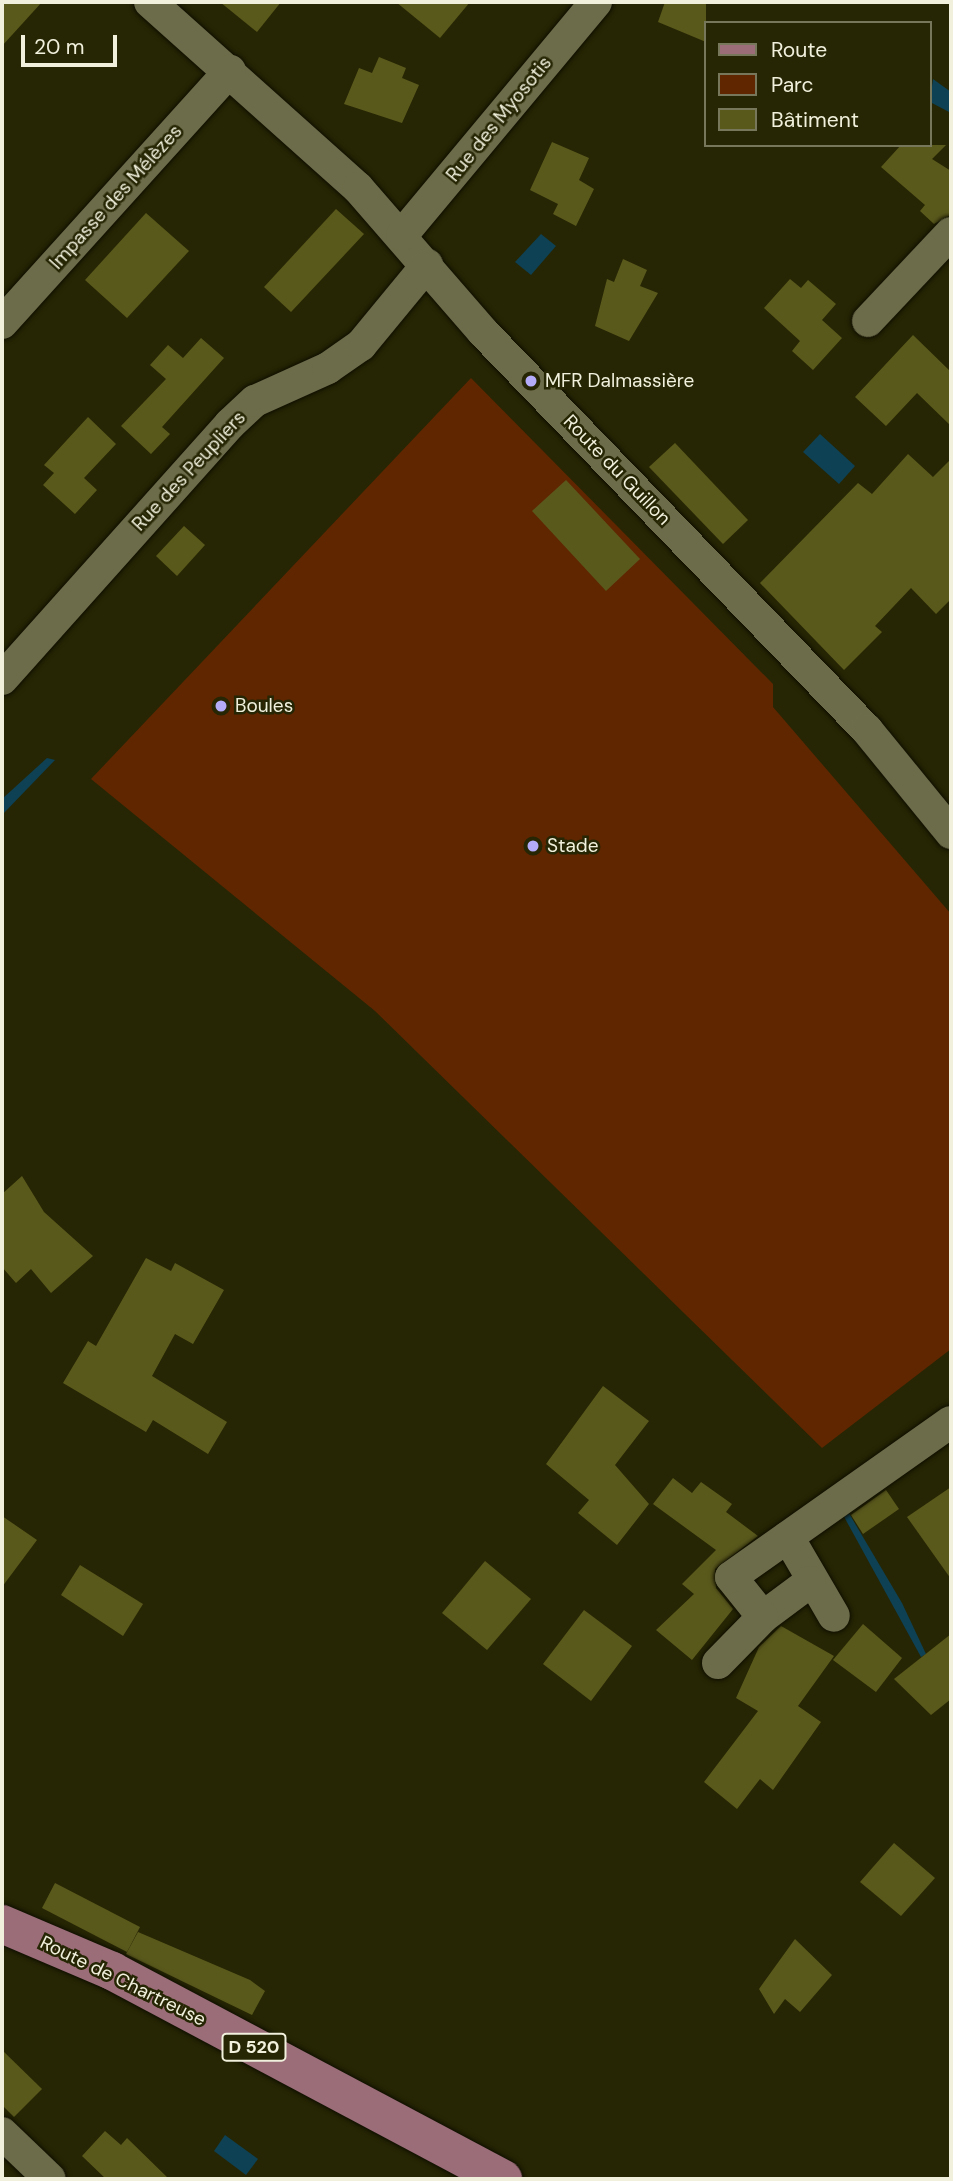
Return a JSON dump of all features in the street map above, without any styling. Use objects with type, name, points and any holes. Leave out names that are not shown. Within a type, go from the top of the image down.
[{"type":"main road","name":"Route de Chartreuse","points":[[2,1924],[112,1971],[503,2179]]},
{"type":"street","name":"Route du Guillon","points":[[152,2],[230,71],[402,235],[483,332],[867,730],[951,833]]},
{"type":"street","name":"Rue des Myosotis","points":[[402,235],[596,2]]},
{"type":"street","name":"Impasse des Mélèzes","points":[[2,323],[230,71]]},
{"type":"street","points":[[868,321],[951,233]]},
{"type":"street","name":"Rue des Peupliers","points":[[2,679],[230,424],[255,401],[328,368],[361,345],[427,265]]},
{"type":"street","points":[[763,1616],[731,1577],[951,1422]]},
{"type":"street","points":[[788,1537],[810,1582],[834,1616]]},
{"type":"street","points":[[718,1662],[763,1616],[810,1582]]},
{"type":"street","points":[[2,2133],[50,2179]]},
{"type":"green space","name":"Stade","points":[[471,378],[773,684],[773,707],[951,914],[951,1349],[822,1448],[375,1011],[91,779]]},
{"type":"water","points":[[933,79],[951,92],[951,113],[932,103]]},
{"type":"water","points":[[541,234],[556,246],[531,275],[515,262]]},
{"type":"water","points":[[820,434],[855,466],[839,484],[803,452]]},
{"type":"water","points":[[47,758],[55,760],[2,815],[2,799]]},
{"type":"water","points":[[847,1510],[902,1603],[926,1654],[921,1657],[842,1513]]},
{"type":"water","points":[[225,2135],[258,2159],[246,2175],[214,2151]]},
{"type":"building","points":[[2,2],[42,2],[2,46]]},
{"type":"building","points":[[220,2],[281,2],[257,32]]},
{"type":"building","points":[[396,2],[470,2],[440,38]]},
{"type":"building","points":[[665,2],[706,2],[704,41],[658,22]]},
{"type":"building","points":[[379,57],[406,68],[402,78],[419,85],[402,123],[344,104],[359,68],[372,73]]},
{"type":"building","points":[[552,142],[589,158],[579,180],[594,189],[576,226],[553,214],[558,204],[530,190]]},
{"type":"building","points":[[946,145],[932,159],[951,171],[951,215],[934,224],[920,211],[925,205],[881,167],[899,147]]},
{"type":"building","points":[[336,209],[364,234],[291,312],[264,287]]},
{"type":"building","points":[[146,213],[189,251],[127,318],[85,280]]},
{"type":"building","points":[[623,259],[647,270],[640,286],[658,293],[629,341],[595,326],[607,279],[614,282]]},
{"type":"building","points":[[790,279],[801,288],[808,280],[836,304],[822,320],[842,338],[813,370],[792,351],[800,341],[764,308]]},
{"type":"building","points":[[913,335],[951,372],[951,426],[917,393],[886,426],[855,397]]},
{"type":"building","points":[[201,338],[224,358],[162,427],[170,434],[151,454],[121,426],[166,379],[150,365],[168,345],[183,358]]},
{"type":"building","points":[[88,417],[116,444],[84,478],[97,490],[75,514],[43,485],[54,473],[44,465]]},
{"type":"building","points":[[675,443],[748,520],[723,544],[649,467]]},
{"type":"building","points":[[908,454],[933,477],[951,459],[951,599],[936,614],[911,588],[875,626],[882,632],[844,670],[760,583],[858,483],[872,494]]},
{"type":"building","points":[[566,480],[640,559],[606,591],[532,511]]},
{"type":"building","points":[[184,526],[205,545],[177,576],[156,556]]},
{"type":"building","points":[[22,1176],[44,1212],[93,1256],[51,1293],[31,1269],[16,1283],[2,1267],[2,1194]]},
{"type":"building","points":[[146,1258],[171,1271],[175,1263],[224,1290],[193,1344],[175,1334],[152,1376],[227,1422],[208,1454],[153,1420],[146,1432],[63,1383],[88,1341],[96,1346]]},
{"type":"building","points":[[603,1386],[649,1421],[615,1465],[649,1504],[617,1545],[578,1513],[589,1500],[546,1464]]},
{"type":"building","points":[[673,1478],[692,1493],[701,1482],[732,1504],[726,1512],[758,1536],[715,1569],[716,1588],[733,1609],[692,1660],[656,1630],[694,1594],[682,1584],[716,1550],[653,1504]]},
{"type":"building","points":[[951,1487],[951,1579],[907,1517]]},
{"type":"building","points":[[886,1490],[899,1509],[863,1534],[851,1515]]},
{"type":"building","points":[[2,1516],[37,1540],[2,1587]]},
{"type":"building","points":[[485,1561],[531,1599],[487,1650],[442,1613]]},
{"type":"building","points":[[80,1565],[143,1604],[123,1636],[61,1595]]},
{"type":"building","points":[[584,1610],[632,1646],[591,1701],[543,1664]]},
{"type":"building","points":[[863,1624],[902,1658],[876,1692],[833,1660]]},
{"type":"building","points":[[781,1626],[834,1656],[798,1706],[821,1722],[773,1790],[760,1779],[737,1809],[704,1782],[758,1711],[736,1698],[759,1647]]},
{"type":"building","points":[[951,1634],[951,1699],[931,1715],[894,1679]]},
{"type":"building","points":[[894,1843],[935,1878],[901,1916],[860,1882]]},
{"type":"building","points":[[55,1883],[140,1927],[127,1952],[42,1908]]},
{"type":"building","points":[[138,1932],[250,1980],[265,1991],[252,2015],[126,1954]]},
{"type":"building","points":[[795,1939],[832,1975],[800,2012],[785,1999],[774,2014],[759,1989]]},
{"type":"building","points":[[2,2050],[42,2089],[14,2117],[2,2105]]},
{"type":"building","points":[[105,2131],[121,2145],[127,2138],[169,2179],[106,2179],[82,2156]]},
{"type":"place","name":"MFR Dalmassière","points":[[531,381]]},
{"type":"place","name":"Boules","points":[[221,706]]},
{"type":"place","name":"Stade","points":[[533,846]]}]
